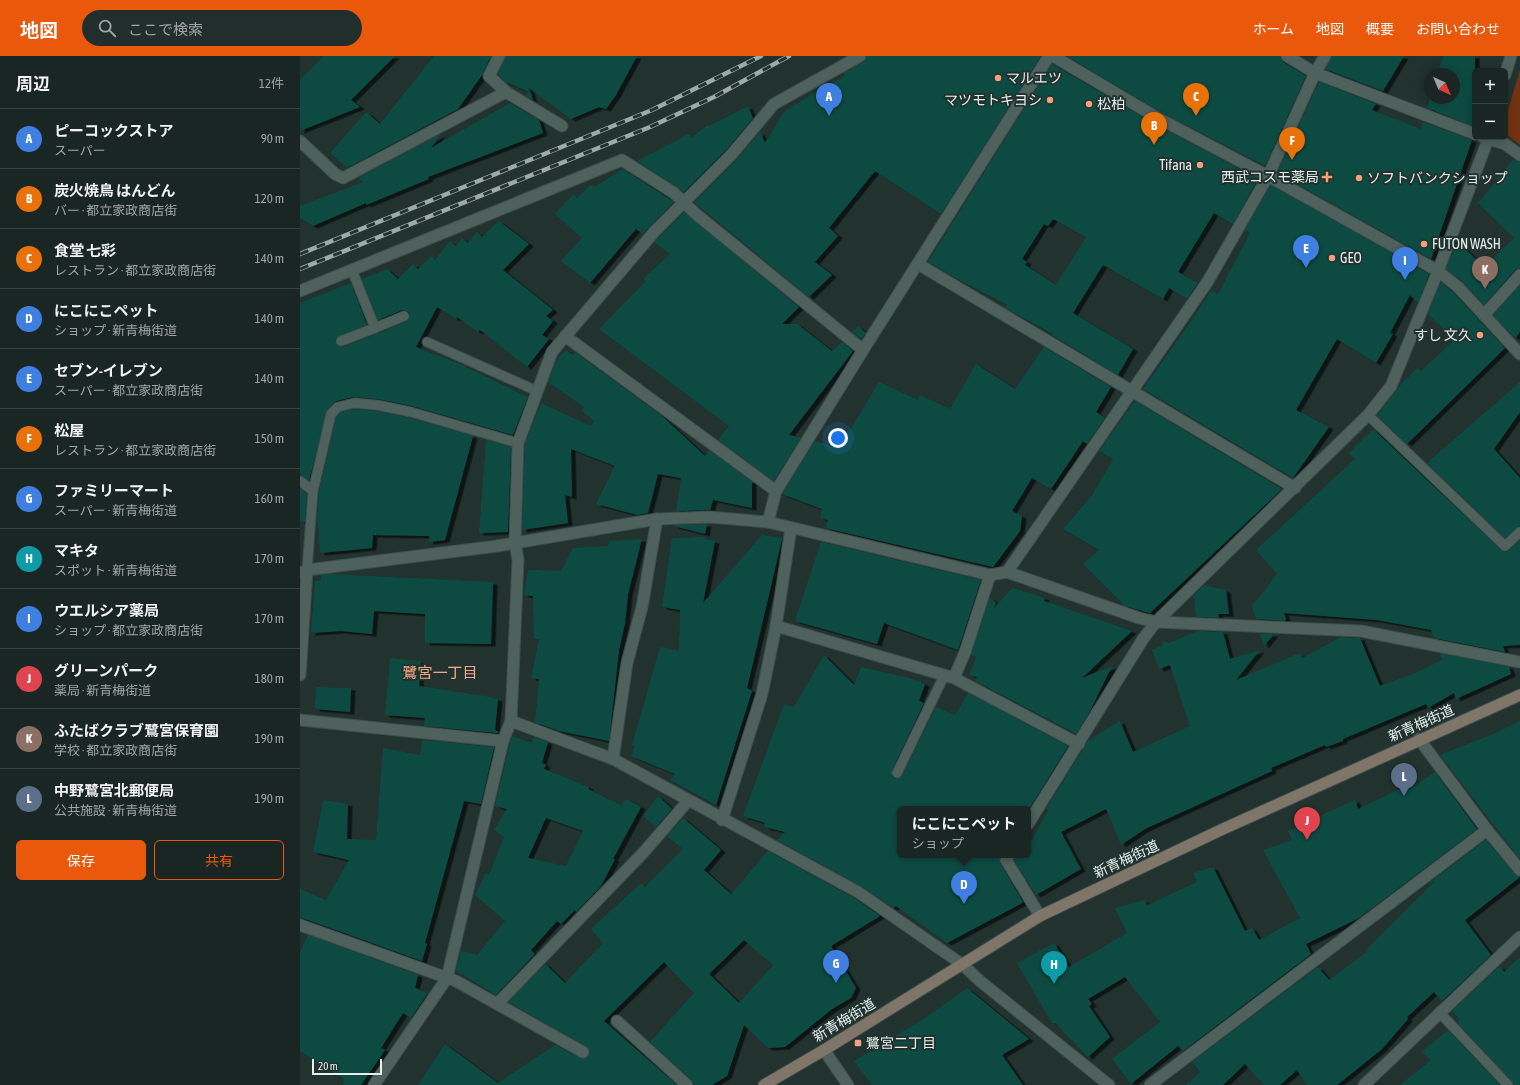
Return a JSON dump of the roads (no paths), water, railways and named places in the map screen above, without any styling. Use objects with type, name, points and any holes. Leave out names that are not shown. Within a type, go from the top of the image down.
[{"type":"main road","name":"新青梅街道","points":[[764,1085],[963,965],[1040,916],[1223,829],[1419,739],[1520,695]]},
{"type":"street","points":[[500,56],[489,76],[506,92],[562,126]]},
{"type":"street","points":[[374,1085],[447,978],[503,741],[511,721],[518,560],[515,543],[518,442],[552,352],[655,231],[683,201],[732,154],[774,104],[860,56]]},
{"type":"street","points":[[768,522],[776,491],[863,350],[1049,56]]},
{"type":"street","points":[[1053,56],[1156,118],[1268,176],[1438,271],[1458,287],[1520,354]]},
{"type":"street","points":[[1287,56],[1315,73],[1472,133]]},
{"type":"street","points":[[1007,572],[1208,281],[1268,176],[1315,73],[1325,56]]},
{"type":"street","points":[[1507,68],[1511,56]]},
{"type":"street","points":[[300,141],[335,174],[343,178],[506,92]]},
{"type":"street","points":[[1031,819],[1143,639],[1156,622],[1295,488],[1368,415],[1391,386],[1438,271],[1486,140]]},
{"type":"street","points":[[1493,140],[1505,144],[1520,156]]},
{"type":"street","points":[[300,291],[622,160],[674,193],[863,350]]},
{"type":"street","points":[[918,264],[1295,488]]},
{"type":"street","points":[[1484,315],[1520,275]]},
{"type":"street","points":[[565,336],[776,491]]},
{"type":"street","points":[[300,674],[304,571],[515,543],[657,519],[710,517],[768,522],[990,575],[1007,572],[1139,618],[1156,622],[1361,631],[1520,662]]},
{"type":"street","points":[[613,759],[627,663],[642,607],[657,519]]},
{"type":"street","points":[[722,820],[762,694],[776,626],[791,528]]},
{"type":"street","points":[[949,677],[965,652],[990,575]]},
{"type":"street","points":[[776,626],[949,677],[1079,744]]},
{"type":"street","points":[[300,720],[503,741]]},
{"type":"street","points":[[511,721],[613,759],[722,820],[858,892],[963,965],[980,981],[1110,1085]]},
{"type":"street","points":[[1419,739],[1487,830],[1520,870]]},
{"type":"street","points":[[497,1004],[643,853],[688,801]]},
{"type":"street","points":[[1150,1085],[1487,830]]},
{"type":"street","points":[[1007,858],[1006,860],[1040,916]]},
{"type":"street","points":[[300,925],[456,981],[583,1052]]},
{"type":"street","points":[[1364,1085],[1520,936]]},
{"type":"street","points":[[616,1021],[687,1085]]},
{"type":"street","points":[[824,1050],[848,1085]]},
{"type":"lane","points":[[352,270],[375,328]]},
{"type":"lane","points":[[341,341],[404,316]]},
{"type":"lane","points":[[427,342],[537,391]]},
{"type":"lane","points":[[304,571],[313,491],[331,414],[338,407],[354,403],[377,405],[411,412],[518,442]]},
{"type":"lane","points":[[1368,415],[1505,546],[1520,532]]},
{"type":"lane","points":[[300,481],[313,491]]},
{"type":"lane","points":[[897,772],[949,677]]},
{"type":"lane","points":[[1439,1012],[1508,1085]]},
{"type":"railway","points":[[300,254],[652,110],[761,56]]},
{"type":"railway","points":[[300,269],[650,127],[714,97],[789,56]]},
{"type":"place","name":"マルエツ","points":[[998,78]]},
{"type":"place","name":"マツモトキヨシ","points":[[1050,100]]},
{"type":"place","name":"松柏","points":[[1089,104]]},
{"type":"place","name":"ピーコックストア","points":[[829,116]]},
{"type":"place","name":"食堂 七彩","points":[[1196,116]]},
{"type":"place","name":"炭火焼鳥 はんどん","points":[[1154,145]]},
{"type":"place","name":"松屋","points":[[1292,160]]},
{"type":"place","name":"Tifana","points":[[1200,165]]},
{"type":"place","name":"西武コスモ薬局","points":[[1327,177]]},
{"type":"place","name":"ソフトバンクショップ","points":[[1359,178]]},
{"type":"place","name":"FUTON WASH","points":[[1424,244]]},
{"type":"place","name":"GEO","points":[[1332,258]]},
{"type":"place","name":"セブン-イレブン","points":[[1306,268]]},
{"type":"place","name":"ウエルシア薬局","points":[[1405,280]]},
{"type":"place","name":"ふたばクラブ鷺宮保育園","points":[[1485,289]]},
{"type":"place","name":"すし 文久","points":[[1480,335]]},
{"type":"place","name":"中野鷺宮北郵便局","points":[[1404,796]]},
{"type":"place","name":"グリーンパーク","points":[[1307,840]]},
{"type":"place","name":"にこにこペット","points":[[964,904]]},
{"type":"place","name":"ファミリーマート","points":[[836,983]]},
{"type":"place","name":"マキタ","points":[[1054,984]]},
{"type":"place","name":"鷺宮二丁目","points":[[858,1043]]},
{"type":"district","name":"鷺宮一丁目","points":[[440,673]]}]
